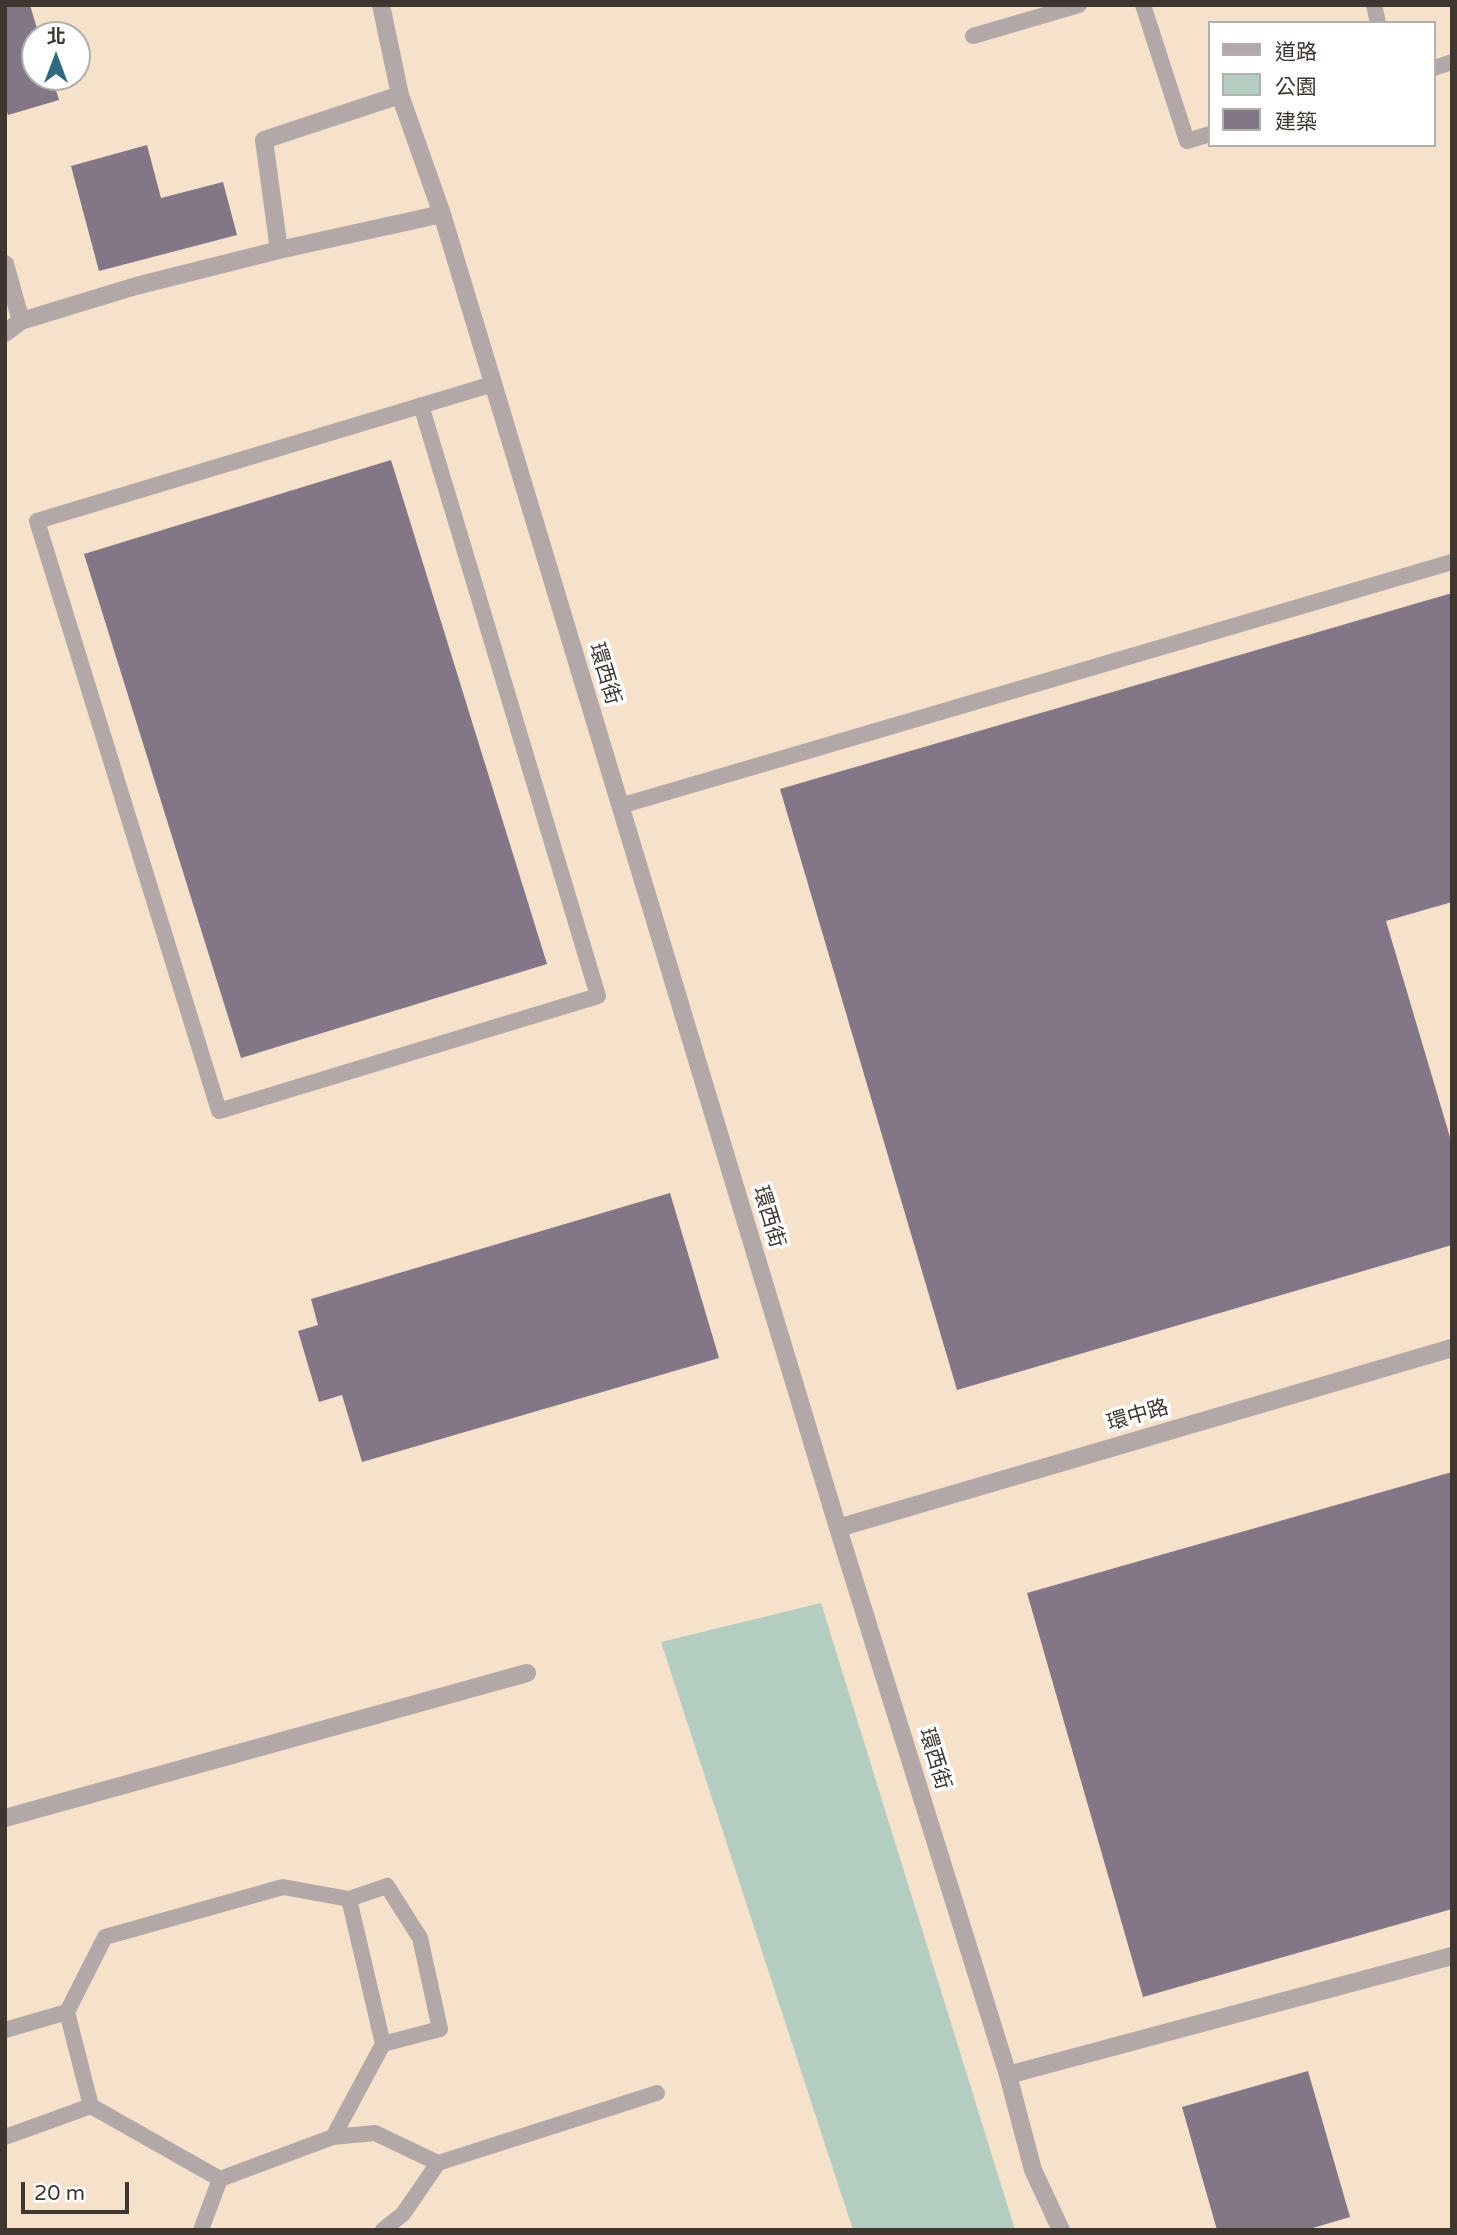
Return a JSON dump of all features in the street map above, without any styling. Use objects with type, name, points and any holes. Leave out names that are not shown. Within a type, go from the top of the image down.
[{"type":"street","name":"環西街","points":[[381,5],[400,95],[442,214],[838,1528],[1007,2075],[1033,2169],[1061,2230]]},
{"type":"street","points":[[279,250],[264,140],[400,95]]},
{"type":"street","points":[[5,333],[21,321],[135,286],[279,250],[442,214]]},
{"type":"street","points":[[5,264],[21,321]]},
{"type":"street","name":"環中路","points":[[838,1528],[1452,1348]]},
{"type":"street","points":[[5,1818],[527,1673]]},
{"type":"street","points":[[1007,2075],[1452,1956]]},
{"type":"lane","points":[[973,36],[1079,5]]},
{"type":"lane","points":[[1143,5],[1187,141],[1208,135]]},
{"type":"lane","points":[[421,405],[598,996],[219,1111],[37,521],[421,405],[493,384]]},
{"type":"lane","points":[[620,806],[1452,562]]},
{"type":"lane","points":[[220,2179],[91,2106],[67,2012],[105,1937],[283,1887],[349,1899],[387,1886],[420,1938],[440,2029],[383,2044]]},
{"type":"lane","points":[[332,2137],[383,2044],[349,1899]]},
{"type":"lane","points":[[5,2030],[67,2012]]},
{"type":"lane","points":[[383,2230],[402,2214],[438,2163],[657,2093]]},
{"type":"lane","points":[[5,2137],[91,2106]]},
{"type":"lane","points":[[201,2230],[220,2179],[332,2137],[374,2133],[438,2163]]},
{"type":"shaded area","points":[[5,5],[1452,5],[1452,2230],[5,2230]]},
{"type":"green space","points":[[821,1603],[1015,2230],[853,2230],[661,1642]]},
{"type":"building","points":[[5,5],[30,5],[35,21],[21,21],[21,91],[56,91],[59,100],[8,115],[5,106]]},
{"type":"building","points":[[147,145],[161,198],[223,182],[237,235],[99,271],[71,166]]},
{"type":"building","points":[[391,460],[547,964],[241,1058],[84,554]]},
{"type":"building","points":[[1452,593],[1452,902],[1386,921],[1452,1144],[1452,1245],[957,1390],[780,789]]},
{"type":"building","points":[[670,1193],[719,1358],[362,1462],[342,1395],[319,1402],[298,1331],[318,1325],[311,1299]]},
{"type":"building","points":[[1452,1472],[1452,1909],[1143,1997],[1027,1593]]},
{"type":"building","points":[[1308,2071],[1350,2217],[1306,2230],[1217,2230],[1182,2107]]}]
